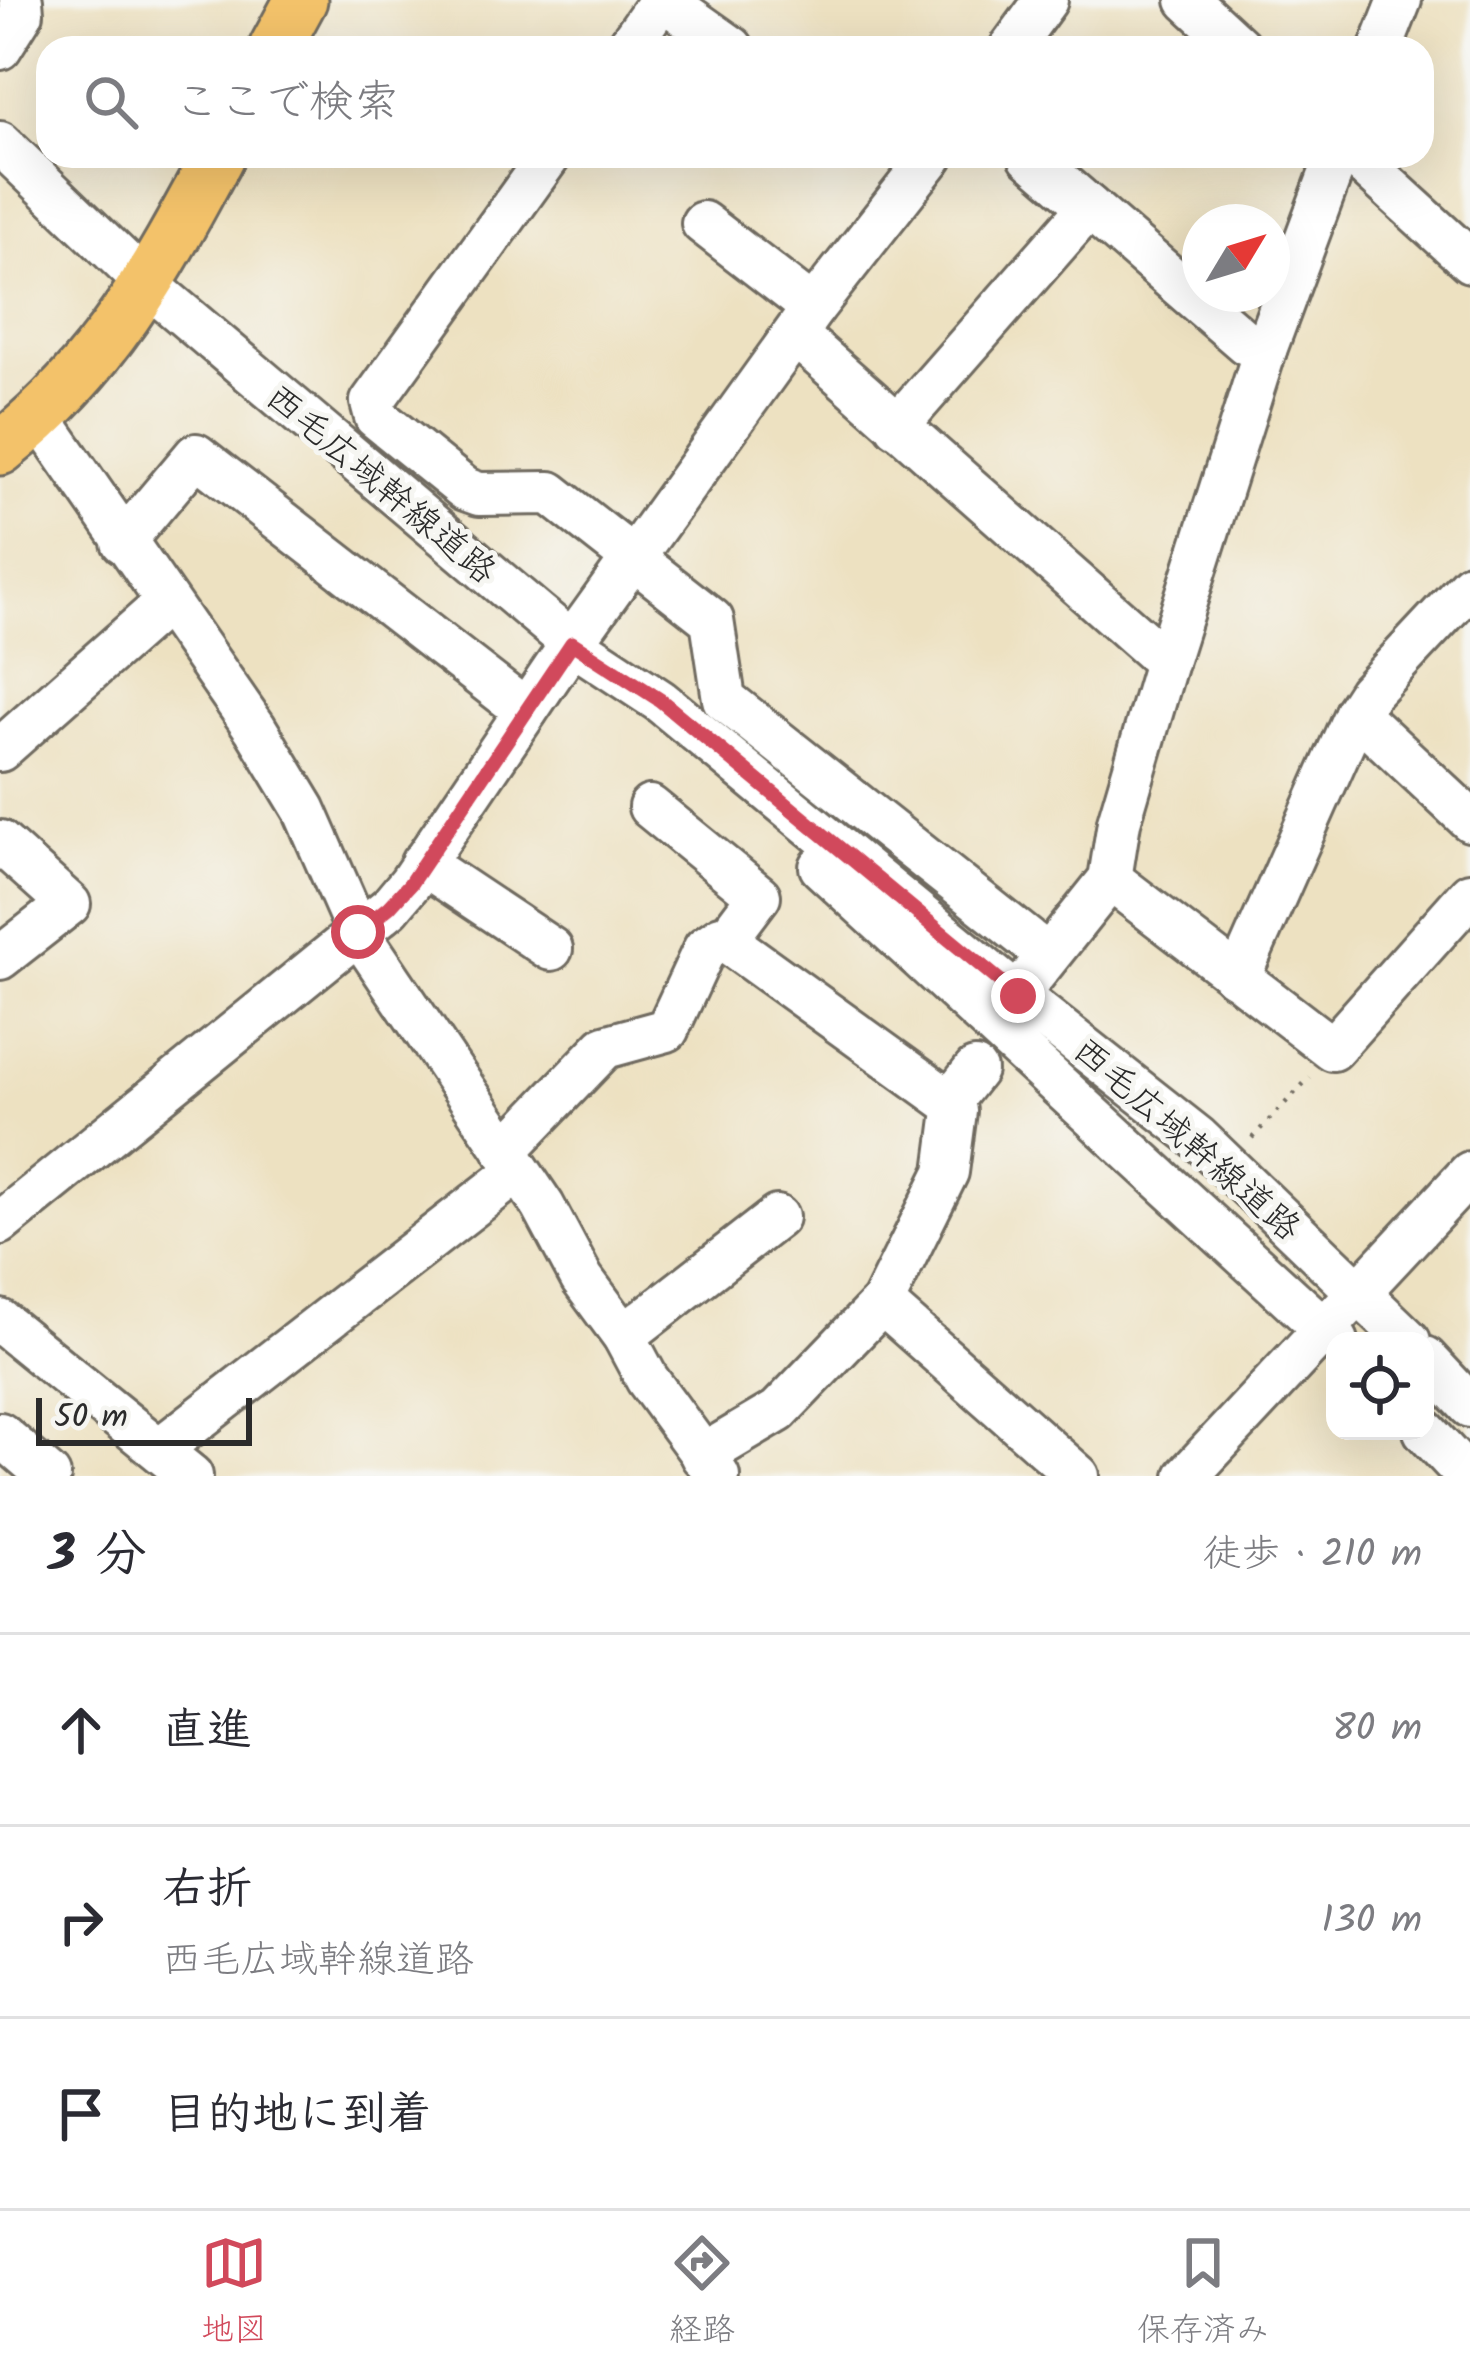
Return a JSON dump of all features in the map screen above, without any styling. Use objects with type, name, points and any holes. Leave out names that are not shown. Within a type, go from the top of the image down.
[{"type":"main road","points":[[282,36],[301,0]]},
{"type":"main road","points":[[0,449],[68,390],[148,285],[211,168]]},
{"type":"street","points":[[0,48],[22,13],[21,0]]},
{"type":"street","points":[[636,36],[663,0],[715,36]]},
{"type":"street","points":[[1020,36],[1046,0]]},
{"type":"street","points":[[1188,0],[1227,36]]},
{"type":"street","points":[[1386,36],[1400,0]]},
{"type":"street","name":"西毛広域幹線道路","points":[[0,143],[148,285],[572,643],[620,676],[1007,1013],[1156,1171],[1328,1332]]},
{"type":"street","points":[[540,168],[372,402],[376,418],[465,489],[479,494],[550,493],[635,556],[712,620],[724,699],[1047,955]]},
{"type":"street","points":[[6,1205],[389,907],[805,321],[907,168]]},
{"type":"street","points":[[1044,168],[1246,343],[1265,350]]},
{"type":"street","points":[[1007,1013],[1047,955],[1110,879],[1119,822],[1166,662],[1265,350],[1333,168]]},
{"type":"street","points":[[1368,168],[1470,261]]},
{"type":"street","points":[[897,426],[1089,207]]},
{"type":"street","points":[[704,223],[805,321],[897,426],[1166,662]]},
{"type":"street","points":[[0,1321],[176,1462],[512,1161],[605,1047],[668,1030],[712,940],[726,940],[963,1086],[947,1172],[882,1303],[778,1411],[710,1466],[647,1379],[624,1336],[582,1279],[543,1206],[512,1161],[358,932],[304,808],[255,728],[40,418]]},
{"type":"street","points":[[123,542],[196,454],[526,711]]},
{"type":"street","points":[[1234,975],[1247,959],[1356,713],[1470,585]]},
{"type":"street","points":[[0,750],[166,603]]},
{"type":"street","points":[[1356,713],[1470,820]]},
{"type":"street","points":[[650,807],[758,896],[726,940]]},
{"type":"street","points":[[0,842],[69,904],[0,958]]},
{"type":"street","points":[[422,862],[551,949]]},
{"type":"street","points":[[1110,879],[1332,1049],[1470,894]]},
{"type":"street","name":"西毛広域幹線道路","points":[[1007,1013],[1197,1137],[1400,1332]]},
{"type":"street","points":[[1333,1332],[1361,1292],[1470,1174]]},
{"type":"street","points":[[624,1336],[776,1217]]},
{"type":"street","points":[[882,1303],[1078,1476]]},
{"type":"street","points":[[1187,1476],[1326,1340]]},
{"type":"street","points":[[1434,1368],[1470,1406]]},
{"type":"street","points":[[0,1434],[49,1476]]},
{"type":"street","points":[[1433,1440],[1467,1476]]},
{"type":"path","points":[[1246,1145],[1332,1049]]},
{"type":"route","points":[[358,932],[410,884],[572,643],[660,700],[1018,996]]}]
